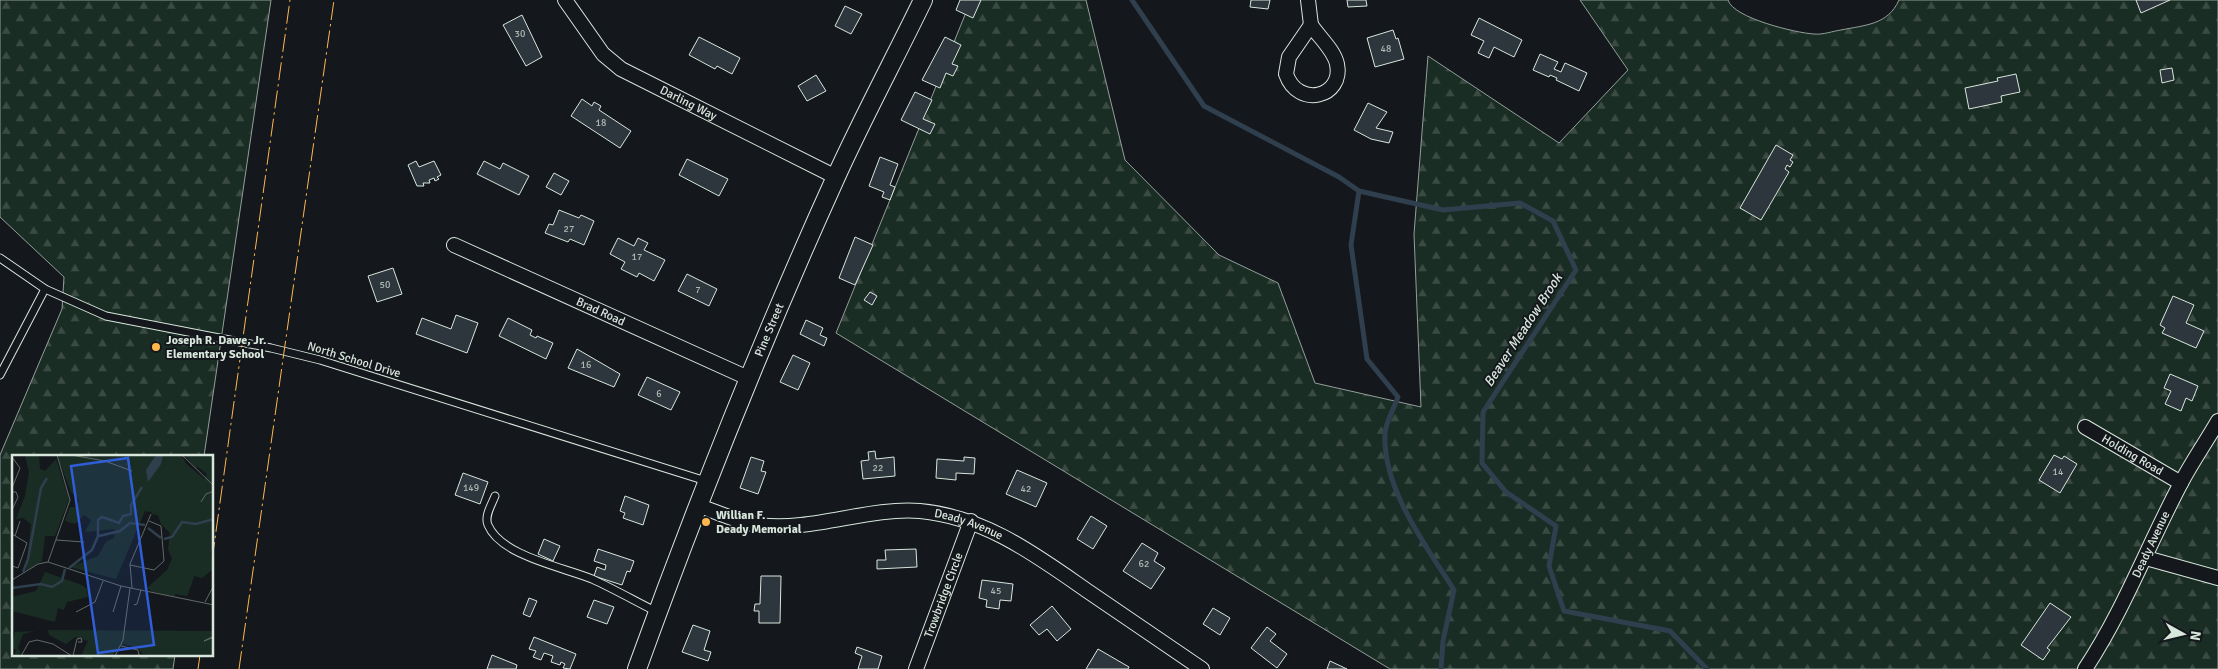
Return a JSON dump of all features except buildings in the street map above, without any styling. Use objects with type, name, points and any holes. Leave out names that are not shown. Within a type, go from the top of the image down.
[{"type":"street","name":"Darling Way","points":[[565,0],[603,54],[621,69],[836,177]]},
{"type":"street","name":"Pine Street","points":[[637,669],[697,505],[748,378],[836,177],[923,0]]},
{"type":"street","points":[[1308,0],[1311,25],[1334,57],[1338,66],[1337,74],[1328,90],[1312,96],[1295,90],[1286,74],[1289,57],[1311,25]]},
{"type":"street","name":"Brad Road","points":[[454,245],[748,378]]},
{"type":"street","name":"Deady Avenue","points":[[2085,669],[2106,638],[2181,482],[2218,421]]},
{"type":"street","name":"Holding Road","points":[[2085,427],[2181,482]]},
{"type":"street","name":"Deady Avenue","points":[[697,505],[741,520],[774,526],[805,524],[898,511],[940,514],[971,522],[1002,536],[1034,555],[1202,669]]},
{"type":"street","name":"Trowbridge Circle","points":[[916,669],[971,522]]},
{"type":"street","points":[[2146,558],[2218,578]]},
{"type":"lane","name":"North School Drive","points":[[0,258],[45,289],[106,316],[271,348],[320,360],[706,482]]},
{"type":"lane","points":[[0,375],[45,289]]},
{"type":"lane","points":[[495,496],[487,517],[488,525],[501,541],[526,555],[591,579],[658,612]]},
{"type":"green space","name":"Joseph R. Dawe, Jr. Elementary School","points":[[0,0],[271,0],[204,455],[12,455],[12,656],[175,656],[173,669],[0,669],[0,455],[62,309],[64,277],[0,217]]},
{"type":"green space","points":[[971,0],[1086,0],[1125,160],[1219,255],[1278,283],[1315,383],[1421,407],[1414,234],[1428,56],[1559,143],[1628,70],[1580,0],[1728,0],[1732,7],[1741,13],[1766,23],[1780,28],[1817,34],[1859,27],[1875,22],[1889,15],[1899,0],[2218,0],[2218,669],[1390,669],[836,333]]},
{"type":"waterway","name":"Beaver Meadow Brook","points":[[1132,0],[1204,106],[1339,177],[1359,191],[1443,210],[1520,203],[1553,221],[1576,270],[1483,412],[1482,463],[1506,492],[1556,526],[1549,566],[1564,611],[1670,631],[1707,669]]},
{"type":"waterway","points":[[1359,191],[1351,245],[1367,359],[1398,397],[1388,420],[1385,433],[1386,454],[1398,495],[1408,516],[1454,590],[1443,641],[1441,669]]},
{"type":"power","points":[[214,546],[290,0]]},
{"type":"power","points":[[239,669],[334,0]]},
{"type":"power","points":[[198,669],[200,656]]},
{"type":"place","name":"Joseph R. Dawe, Jr. Elementary School","points":[[156,347]]},
{"type":"place","name":"Willian F. Deady Memorial","points":[[706,522]]}]
